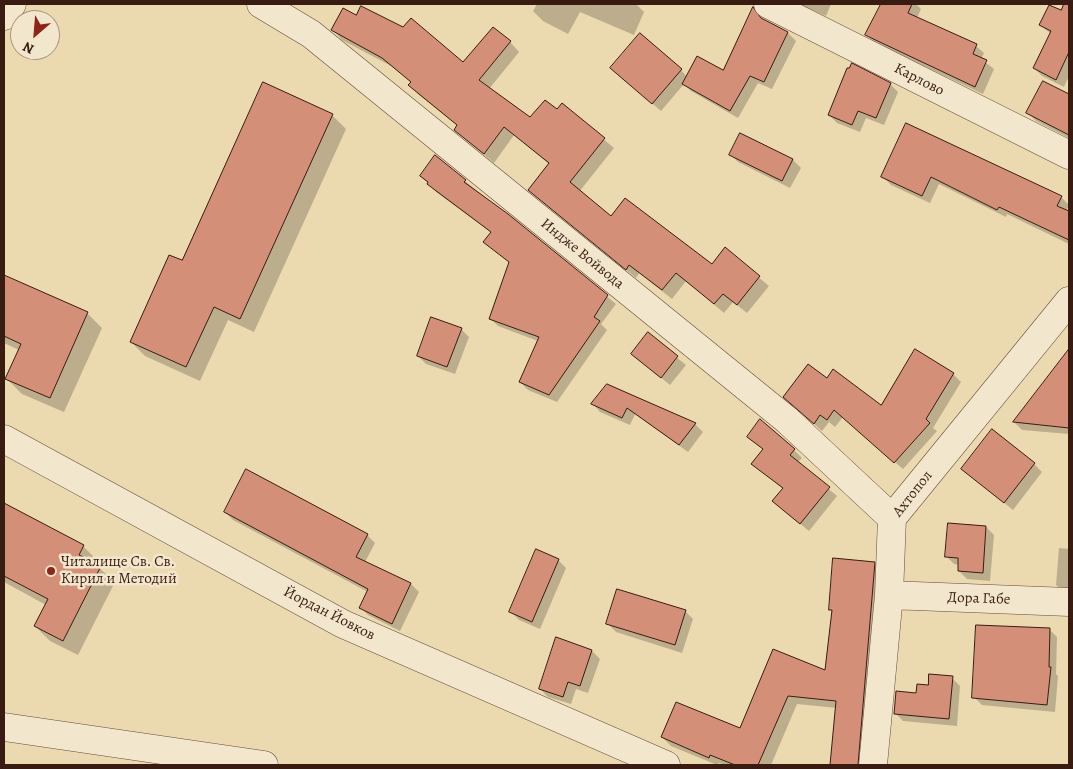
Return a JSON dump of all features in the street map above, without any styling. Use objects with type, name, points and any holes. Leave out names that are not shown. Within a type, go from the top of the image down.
[{"type":"street","points":[[4,16],[12,4]]},
{"type":"street","name":"Индже Войвода","points":[[261,4],[318,40],[771,407],[892,518]]},
{"type":"street","name":"Карлово","points":[[768,4],[1069,156]]},
{"type":"street","name":"Ахтопол","points":[[873,765],[889,596],[892,518],[1069,300]]},
{"type":"street","name":"Йордан Йовков","points":[[4,438],[343,624],[666,765]]},
{"type":"street","name":"Дора Габе","points":[[889,596],[1069,602]]},
{"type":"street","points":[[4,727],[264,765]]},
{"type":"building","points":[[881,4],[912,4],[908,13],[977,44],[973,54],[987,60],[975,87],[865,35]]},
{"type":"building","points":[[1064,4],[1069,4],[1069,52],[1056,80],[1033,68],[1051,31],[1039,25],[1049,5],[1061,10]]},
{"type":"building","points":[[361,6],[403,27],[411,18],[463,62],[493,27],[511,41],[479,80],[530,117],[545,100],[557,109],[562,103],[605,138],[570,182],[611,216],[625,198],[712,264],[725,247],[760,276],[737,305],[723,294],[714,304],[676,273],[662,290],[629,265],[626,270],[528,190],[549,163],[504,127],[484,154],[454,130],[457,125],[408,85],[411,82],[382,58],[331,30],[343,8],[356,15]]},
{"type":"building","points":[[753,7],[761,18],[788,32],[764,82],[750,76],[730,111],[682,84],[697,56],[723,70]]},
{"type":"building","points":[[640,33],[682,69],[652,104],[610,68]]},
{"type":"building","points":[[852,63],[891,83],[876,118],[858,111],[852,125],[828,115],[847,68]]},
{"type":"building","points":[[1043,81],[1069,94],[1069,135],[1026,113]]},
{"type":"building","points":[[263,82],[333,114],[240,319],[214,307],[186,367],[130,342],[169,255],[182,260]]},
{"type":"building","points":[[906,123],[1062,196],[1057,206],[1069,211],[1069,240],[999,207],[997,210],[931,177],[922,196],[881,177]]},
{"type":"building","points":[[740,133],[793,159],[782,181],[729,155]]},
{"type":"building","points":[[435,155],[466,180],[464,182],[508,214],[608,295],[594,317],[600,321],[549,395],[519,382],[539,337],[489,319],[509,262],[483,242],[491,232],[427,184],[428,182],[420,176]]},
{"type":"building","points":[[4,275],[88,312],[50,398],[5,379],[21,344],[4,336]]},
{"type":"building","points":[[431,317],[462,328],[447,367],[417,356]]},
{"type":"building","points":[[648,332],[678,356],[661,378],[631,354]]},
{"type":"building","points":[[915,349],[954,373],[926,419],[930,423],[894,463],[834,410],[827,420],[820,415],[814,424],[783,397],[808,364],[827,378],[833,369],[881,405]]},
{"type":"building","points":[[1069,349],[1069,428],[1013,422]]},
{"type":"building","points":[[607,384],[696,423],[679,445],[627,408],[622,418],[591,404]]},
{"type":"building","points":[[760,419],[795,449],[790,455],[830,487],[800,524],[772,501],[783,488],[751,464],[763,449],[747,437]]},
{"type":"building","points":[[992,429],[1035,463],[1004,503],[961,469]]},
{"type":"building","points":[[246,469],[368,534],[356,557],[411,583],[392,624],[359,608],[368,589],[224,512]]},
{"type":"building","name":"Читалище Св. Св. Кирил и Методий","points":[[4,503],[84,545],[79,555],[101,566],[63,641],[34,626],[48,599],[4,576]]},
{"type":"building","points":[[948,523],[986,526],[983,573],[958,571],[958,558],[945,557]]},
{"type":"building","points":[[536,549],[559,559],[532,622],[509,612]]},
{"type":"building","points":[[833,558],[875,562],[858,765],[830,765],[836,701],[788,696],[758,765],[735,765],[710,755],[709,758],[661,737],[676,702],[740,728],[773,649],[825,670],[832,610],[829,610]]},
{"type":"building","points":[[617,589],[686,610],[675,645],[606,624]]},
{"type":"building","points":[[976,625],[1050,628],[1049,667],[1051,667],[1047,705],[972,698]]},
{"type":"building","points":[[556,637],[592,650],[580,686],[568,682],[563,697],[539,689]]},
{"type":"building","points":[[929,674],[953,676],[949,719],[894,714],[896,691],[916,693],[917,684],[928,685]]},
{"type":"place","name":"Читалище Св. Св. Кирил и Методий","points":[[51,571]]}]
